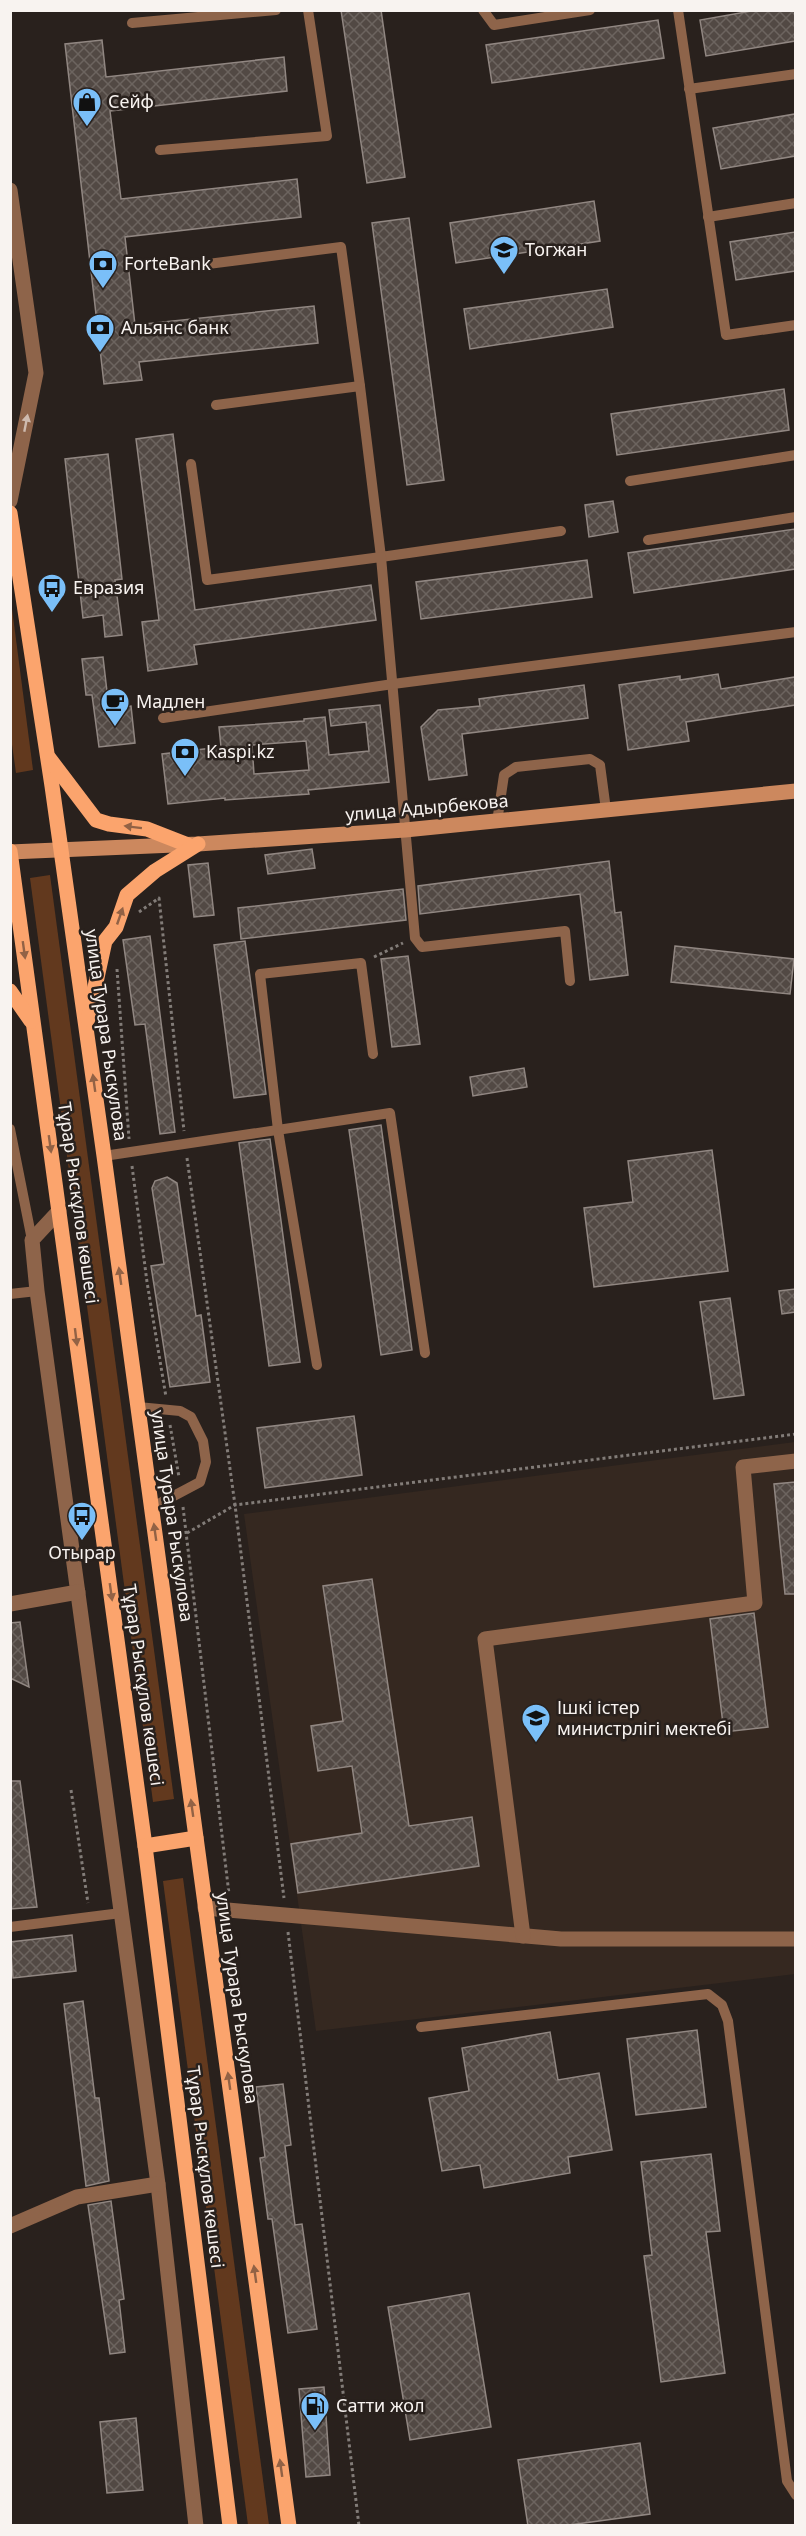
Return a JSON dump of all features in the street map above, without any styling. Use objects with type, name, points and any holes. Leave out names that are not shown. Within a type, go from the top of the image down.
[{"type":"main road","name":"улица Турара Рыскулова","points":[[10,513],[104,1156],[289,2526]]},
{"type":"main road","points":[[46,754],[96,820],[147,829],[193,844]]},
{"type":"main road","name":"улица Адырбекова","points":[[11,852],[193,844],[405,830],[795,791]]},
{"type":"main road","points":[[86,1030],[105,941],[116,927],[128,895],[155,871],[193,844]]},
{"type":"main road","name":"Тұрар Рыскұлов көшесі","points":[[11,852],[145,1846],[226,2525]]},
{"type":"main road","points":[[10,991],[34,1024]]},
{"type":"main road","points":[[145,1846],[196,1838]]},
{"type":"street","points":[[10,190],[36,373],[10,501]]},
{"type":"street","points":[[60,1211],[32,1240],[37,1291],[158,2184],[196,2526]]},
{"type":"street","points":[[524,1936],[485,1639],[755,1603],[743,1467],[795,1461]]},
{"type":"street","points":[[10,1604],[78,1592]]},
{"type":"street","points":[[205,1908],[561,1939],[795,1939]]},
{"type":"street","points":[[10,2226],[77,2197],[158,2184]]},
{"type":"lane","points":[[132,23],[276,10]]},
{"type":"lane","points":[[160,150],[327,136],[308,10]]},
{"type":"lane","points":[[483,10],[494,25],[590,10]]},
{"type":"lane","points":[[678,10],[726,335],[795,325]]},
{"type":"lane","points":[[689,89],[795,74]]},
{"type":"lane","points":[[708,217],[795,203]]},
{"type":"lane","points":[[200,265],[341,247],[381,557],[415,938],[422,947],[565,931],[570,981]]},
{"type":"lane","points":[[216,405],[360,386]]},
{"type":"lane","points":[[630,481],[795,456]]},
{"type":"lane","points":[[191,464],[207,580],[561,531]]},
{"type":"lane","points":[[648,540],[795,517]]},
{"type":"lane","points":[[163,718],[393,684],[795,632]]},
{"type":"lane","points":[[497,822],[504,775],[516,767],[590,759],[600,765],[606,810]]},
{"type":"lane","points":[[317,1365],[279,1130],[260,974],[361,963],[373,1054]]},
{"type":"lane","points":[[104,1156],[390,1113],[425,1353]]},
{"type":"lane","points":[[10,1129],[32,1240]]},
{"type":"lane","points":[[10,1294],[37,1291]]},
{"type":"lane","points":[[138,1407],[180,1411],[191,1417],[203,1441],[206,1462],[200,1482],[152,1508]]},
{"type":"lane","points":[[10,1927],[121,1913]]},
{"type":"lane","points":[[422,2027],[708,1994],[722,2005],[728,2021],[787,2481],[795,2495]]},
{"type":"path","points":[[116,927],[159,898],[185,1144],[235,1505],[360,2526]]},
{"type":"path","points":[[361,963],[415,938]]},
{"type":"path","points":[[187,1533],[235,1505],[795,1434]]},
{"type":"path","points":[[71,1790],[90,1917]]},
{"type":"shaded area","points":[[11,601],[33,770],[16,773],[10,730]]},
{"type":"shaded area","points":[[50,875],[174,1799],[153,1802],[30,878]]},
{"type":"shaded area","name":"Ішкі істер министрлігі мектебі","points":[[795,1442],[795,1974],[316,2031],[244,1514]]},
{"type":"shaded area","points":[[183,1878],[269,2525],[248,2525],[163,1881]]},
{"type":"building","points":[[341,10],[381,10],[405,177],[367,183]]},
{"type":"building","points":[[757,10],[795,10],[795,41],[706,56],[700,20]]},
{"type":"building","points":[[658,20],[664,58],[492,83],[486,45]]},
{"type":"building","points":[[102,40],[106,77],[284,57],[287,91],[110,111],[121,199],[297,179],[301,217],[125,237],[135,325],[314,306],[318,343],[139,362],[142,380],[104,384],[65,44]]},
{"type":"building","points":[[795,114],[795,156],[721,169],[713,128]]},
{"type":"building","points":[[594,201],[600,241],[456,263],[450,223]]},
{"type":"building","points":[[409,218],[444,480],[407,485],[372,223]]},
{"type":"building","points":[[795,232],[795,271],[736,280],[730,242]]},
{"type":"building","points":[[607,289],[613,327],[470,349],[464,309]]},
{"type":"building","points":[[784,389],[789,430],[617,455],[611,414]]},
{"type":"building","points":[[173,434],[195,610],[371,585],[376,620],[194,645],[197,664],[148,671],[142,622],[159,620],[136,439]]},
{"type":"building","points":[[108,454],[122,579],[115,580],[122,635],[105,637],[103,615],[83,618],[65,459]]},
{"type":"building","points":[[613,501],[618,532],[589,537],[585,505]]},
{"type":"building","points":[[795,529],[795,569],[634,593],[628,553]]},
{"type":"building","points":[[587,560],[592,597],[421,619],[416,582]]},
{"type":"building","points":[[103,657],[109,709],[131,706],[135,743],[99,747],[92,695],[86,695],[82,659]]},
{"type":"building","points":[[718,674],[721,689],[795,677],[795,705],[686,722],[689,741],[628,750],[619,685],[680,676],[680,680]]},
{"type":"building","points":[[584,685],[588,718],[462,734],[467,775],[429,780],[421,727],[438,710],[480,706],[479,699]]},
{"type":"building","points":[[380,705],[389,782],[308,790],[309,794],[225,800],[225,798],[168,804],[162,754],[221,747],[219,727],[304,721],[304,719],[325,717],[329,755],[369,751],[366,722],[331,726],[329,710]],"holes":[[[306,741],[309,770],[254,774],[252,745]]]},
{"type":"building","points":[[312,849],[315,868],[268,874],[265,855]]},
{"type":"building","points":[[609,861],[615,913],[621,912],[628,975],[590,980],[580,894],[420,914],[418,886]]},
{"type":"building","points":[[208,863],[214,915],[194,917],[188,865]]},
{"type":"building","points":[[403,889],[406,920],[241,939],[238,908]]},
{"type":"building","points":[[150,936],[175,1132],[160,1134],[145,1024],[135,1025],[123,940]]},
{"type":"building","points":[[245,941],[266,1094],[234,1098],[214,945]]},
{"type":"building","points":[[675,946],[794,959],[790,994],[671,982]]},
{"type":"building","points":[[408,956],[420,1044],[392,1047],[381,959]]},
{"type":"building","points":[[524,1068],[527,1087],[473,1096],[470,1077]]},
{"type":"building","points":[[381,1125],[412,1350],[381,1355],[349,1130]]},
{"type":"building","points":[[270,1139],[300,1362],[269,1366],[239,1143]]},
{"type":"building","points":[[712,1150],[728,1271],[594,1287],[584,1208],[633,1202],[628,1161]]},
{"type":"building","points":[[167,1177],[177,1183],[196,1316],[201,1315],[210,1382],[170,1387],[151,1266],[164,1264],[152,1188],[155,1181]]},
{"type":"building","points":[[795,1289],[795,1312],[782,1314],[779,1291]]},
{"type":"building","points":[[730,1298],[744,1395],[714,1399],[700,1302]]},
{"type":"building","points":[[354,1416],[362,1475],[265,1488],[257,1428]]},
{"type":"building","points":[[795,1482],[795,1594],[785,1594],[774,1484]]},
{"type":"building","points":[[372,1579],[409,1826],[472,1817],[479,1866],[298,1893],[291,1844],[362,1833],[352,1766],[318,1771],[311,1726],[343,1721],[323,1586]]},
{"type":"building","points":[[754,1613],[768,1727],[724,1732],[710,1619]]},
{"type":"building","points":[[20,1622],[29,1687],[10,1678],[10,1623]]},
{"type":"building","points":[[10,1781],[20,1781],[37,1907],[10,1909]]},
{"type":"building","points":[[72,1935],[76,1971],[13,1978],[10,1942]]},
{"type":"building","points":[[83,2001],[95,2098],[99,2098],[109,2181],[86,2186],[64,2004]]},
{"type":"building","points":[[697,2030],[706,2107],[636,2115],[627,2039]]},
{"type":"building","points":[[550,2032],[558,2080],[599,2073],[612,2150],[568,2157],[570,2173],[484,2188],[480,2165],[442,2171],[429,2098],[469,2091],[462,2048]]},
{"type":"building","points":[[283,2084],[291,2145],[285,2146],[295,2225],[302,2224],[317,2329],[288,2333],[272,2219],[268,2219],[260,2158],[265,2157],[256,2087]]},
{"type":"building","points":[[711,2154],[720,2231],[706,2232],[725,2373],[661,2382],[644,2256],[652,2255],[641,2162]]},
{"type":"building","points":[[111,2201],[124,2299],[119,2300],[125,2352],[110,2354],[88,2205]]},
{"type":"building","points":[[469,2293],[491,2427],[410,2440],[388,2307]]},
{"type":"building","name":"Сатти жол","points":[[324,2387],[330,2475],[306,2477],[299,2389]]},
{"type":"building","points":[[136,2418],[143,2490],[107,2493],[100,2422]]},
{"type":"building","points":[[640,2443],[650,2514],[562,2526],[528,2526],[518,2460]]},
{"type":"place","name":"Сейф","points":[[87,128]]},
{"type":"place","name":"Тогжан","points":[[504,276]]},
{"type":"place","name":"ForteBank","points":[[103,290]]},
{"type":"place","name":"Альянс банк","points":[[100,354]]},
{"type":"place","name":"Евразия","points":[[52,614]]},
{"type":"place","name":"Мадлен","points":[[115,728]]},
{"type":"place","name":"Kaspi.kz","points":[[185,778]]},
{"type":"place","name":"Отырар","points":[[82,1542]]},
{"type":"place","name":"Ішкі істер министрлігі мектебі","points":[[536,1744]]},
{"type":"place","name":"Сатти жол","points":[[315,2432]]}]
